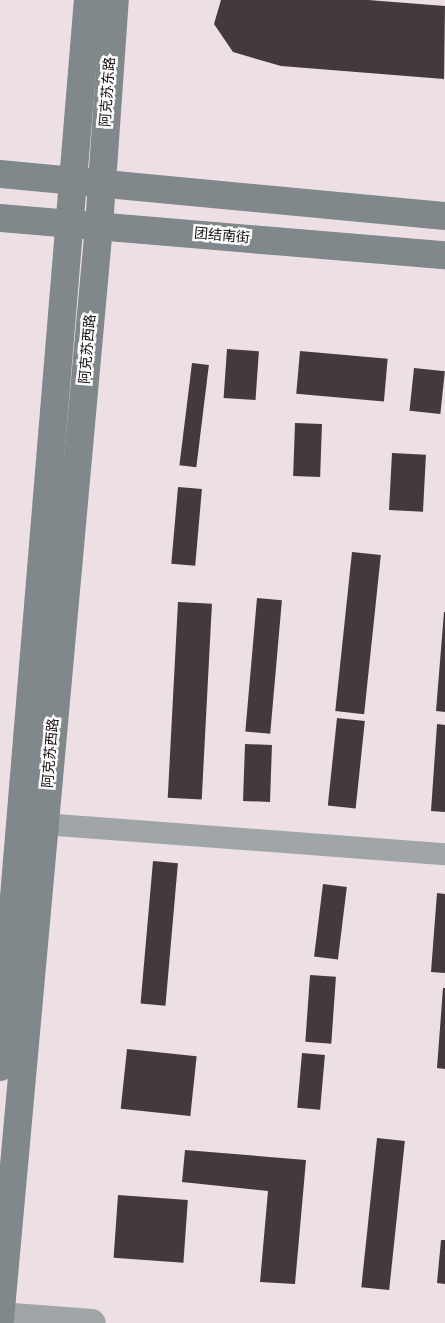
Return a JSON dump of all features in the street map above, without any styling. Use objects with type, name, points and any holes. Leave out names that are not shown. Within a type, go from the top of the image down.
[{"type":"main road","name":"阿克苏东路","points":[[74,179],[88,0]]},
{"type":"main road","name":"阿克苏东路","points":[[101,185],[115,0]]},
{"type":"main road","points":[[0,174],[74,179],[101,185],[445,216]]},
{"type":"main road","name":"阿克苏西路","points":[[0,1320],[74,179]]},
{"type":"main road","name":"阿克苏西路","points":[[0,1067],[33,823],[99,226],[101,185]]},
{"type":"main road","name":"团结南街","points":[[0,218],[445,255]]},
{"type":"street","points":[[33,823],[445,854]]},
{"type":"street","points":[[0,1316],[92,1323]]},
{"type":"building","points":[[221,0],[368,0],[445,6],[444,79],[281,66],[233,52],[214,24]]},
{"type":"building","points":[[227,349],[259,351],[256,400],[224,398]]},
{"type":"building","points":[[300,351],[388,359],[384,402],[296,394]]},
{"type":"building","points":[[192,363],[209,365],[196,467],[179,465]]},
{"type":"building","points":[[414,368],[445,371],[440,414],[410,411]]},
{"type":"building","points":[[295,423],[322,424],[320,477],[293,476]]},
{"type":"building","points":[[392,453],[426,455],[423,512],[389,510]]},
{"type":"building","points":[[178,487],[202,489],[195,566],[171,564]]},
{"type":"building","points":[[352,552],[381,555],[364,714],[335,711]]},
{"type":"building","points":[[257,598],[282,600],[270,734],[245,731]]},
{"type":"building","points":[[178,602],[212,604],[202,800],[168,798]]},
{"type":"building","points":[[445,612],[445,712],[436,711]]},
{"type":"building","points":[[337,718],[365,721],[356,808],[328,806]]},
{"type":"building","points":[[437,724],[445,725],[445,812],[431,811]]},
{"type":"building","points":[[245,744],[272,745],[270,802],[243,801]]},
{"type":"building","points":[[153,861],[178,863],[165,1006],[141,1003]]},
{"type":"building","points":[[323,884],[347,887],[338,959],[314,956]]},
{"type":"building","points":[[437,893],[445,894],[445,973],[431,972]]},
{"type":"building","points":[[310,975],[336,977],[331,1044],[305,1042]]},
{"type":"building","points":[[443,988],[445,988],[445,1069],[437,1068]]},
{"type":"building","points":[[127,1049],[197,1056],[190,1116],[121,1109]]},
{"type":"building","points":[[302,1053],[325,1055],[320,1110],[297,1108]]},
{"type":"building","points":[[377,1138],[405,1141],[389,1290],[361,1287]]},
{"type":"building","points":[[185,1150],[306,1160],[295,1284],[260,1282],[268,1191],[182,1182]]},
{"type":"building","points":[[118,1195],[188,1200],[183,1263],[114,1258]]},
{"type":"building","points":[[441,1240],[445,1240],[445,1284],[437,1283]]}]
